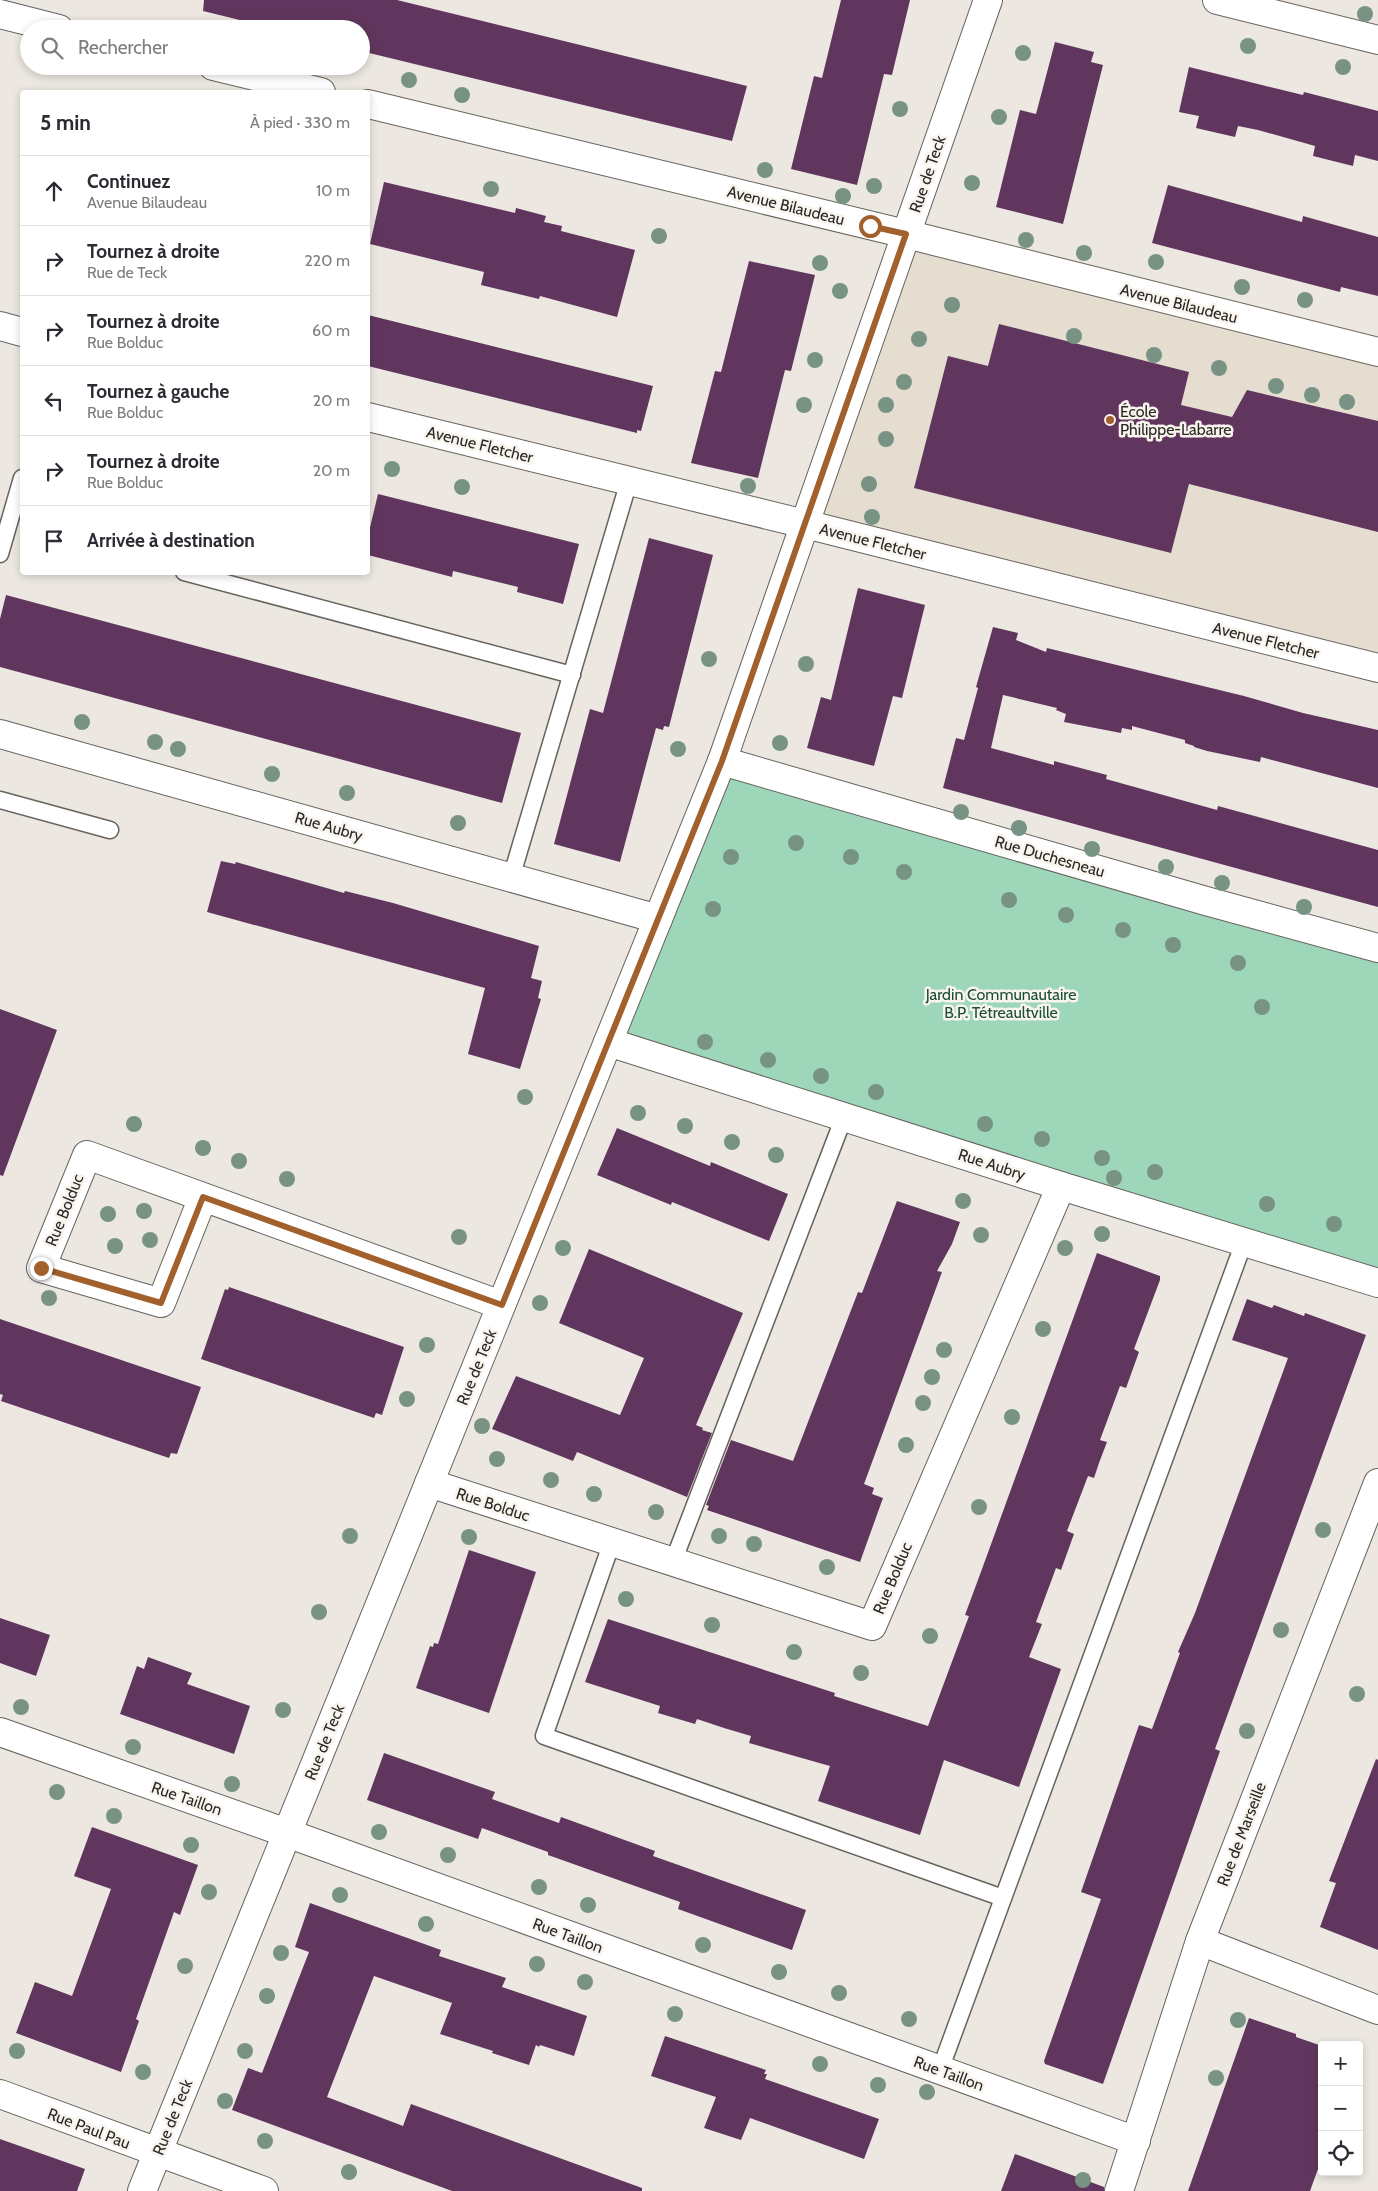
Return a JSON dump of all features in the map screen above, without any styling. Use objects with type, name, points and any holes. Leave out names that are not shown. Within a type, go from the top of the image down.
[{"type":"street","name":"Rue de Teck","points":[[142,2191],[722,761],[988,0]]},
{"type":"street","points":[[1217,0],[1378,40]]},
{"type":"street","points":[[0,14],[24,20]]},
{"type":"street","points":[[251,75],[314,90]]},
{"type":"street","name":"Avenue Bilaudeau","points":[[370,104],[906,234],[1378,352]]},
{"type":"street","points":[[0,326],[20,331]]},
{"type":"street","name":"Avenue Fletcher","points":[[370,417],[805,524],[1378,668]]},
{"type":"street","name":"Rue Aubry","points":[[0,734],[658,920]]},
{"type":"street","name":"Rue Duchesneau","points":[[722,761],[1206,901],[1378,948]]},
{"type":"street","name":"Rue Aubry","points":[[608,1042],[1062,1186],[1378,1283]]},
{"type":"street","name":"Rue Bolduc","points":[[203,1197],[161,1303],[41,1268],[86,1156],[203,1197],[502,1305]]},
{"type":"street","name":"Rue Bolduc","points":[[429,1483],[872,1626],[1062,1186]]},
{"type":"street","name":"Rue de Marseille","points":[[1120,2191],[1200,1941],[1378,1483]]},
{"type":"street","name":"Rue Taillon","points":[[0,1732],[287,1833],[1136,2141]]},
{"type":"street","points":[[1200,1941],[1378,2010]]},
{"type":"street","name":"Rue Paul Pau","points":[[0,2094],[157,2154],[264,2191]]},
{"type":"lane","points":[[511,878],[629,481]]},
{"type":"lane","points":[[0,554],[15,528],[20,492]]},
{"type":"lane","points":[[195,575],[572,675]]},
{"type":"lane","points":[[0,800],[110,830]]},
{"type":"lane","points":[[673,1562],[844,1117]]},
{"type":"lane","points":[[940,2070],[1244,1242]]},
{"type":"lane","points":[[612,1542],[544,1736],[1003,1898]]},
{"type":"shaded area","name":"École Philippe-Labarre","points":[[906,234],[1378,352],[1378,668],[805,524]]},
{"type":"green space","name":"Jardin Communautaire B.P. Tétreaultville","points":[[722,761],[1378,948],[1378,1283],[608,1042]]},
{"type":"building","points":[[204,0],[397,0],[747,86],[732,141],[370,53],[370,20],[240,20],[203,11]]},
{"type":"building","points":[[841,0],[910,0],[892,75],[884,74],[857,185],[791,169],[814,76],[822,78]]},
{"type":"building","points":[[1055,42],[1094,52],[1091,62],[1103,65],[1063,224],[996,207],[1020,110],[1036,114]]},
{"type":"building","points":[[1189,67],[1303,95],[1304,92],[1378,111],[1378,161],[1355,155],[1353,166],[1313,156],[1315,146],[1238,126],[1235,137],[1196,128],[1199,116],[1179,112]]},
{"type":"building","points":[[384,182],[515,213],[516,208],[546,216],[544,222],[562,226],[561,231],[635,250],[617,317],[540,296],[539,299],[481,285],[484,272],[370,244]]},
{"type":"building","points":[[1168,185],[1302,222],[1303,216],[1378,237],[1378,296],[1341,287],[1340,292],[1152,243]]},
{"type":"building","points":[[749,261],[815,275],[791,371],[785,370],[758,478],[691,463],[715,371],[721,372]]},
{"type":"building","points":[[370,315],[653,386],[641,431],[637,430],[637,433],[370,366]]},
{"type":"building","points":[[999,324],[1189,372],[1181,405],[1232,417],[1247,390],[1378,421],[1378,532],[1189,484],[1171,553],[914,488],[948,356],[988,366]]},
{"type":"building","points":[[378,494],[579,544],[563,604],[517,592],[518,587],[453,571],[452,577],[370,556],[370,528]]},
{"type":"building","points":[[649,538],[713,555],[669,727],[664,726],[663,730],[656,728],[620,862],[554,844],[590,709],[603,713]]},
{"type":"building","points":[[858,588],[925,605],[902,698],[893,696],[874,766],[807,748],[821,697],[831,700]]},
{"type":"building","points":[[6,595],[521,733],[502,803],[0,667],[0,619]]},
{"type":"building","points":[[993,627],[1018,633],[1016,640],[1046,652],[1047,648],[1244,696],[1303,713],[1378,730],[1378,788],[1261,757],[1260,762],[1207,751],[1185,743],[1185,740],[1132,726],[1132,730],[1122,728],[1121,733],[1064,722],[1066,714],[1056,710],[1057,708],[1003,695],[991,748],[1054,765],[1054,761],[1107,775],[1106,779],[1217,810],[1218,806],[1378,850],[1378,907],[943,788],[956,738],[964,740],[978,688],[976,687]]},
{"type":"building","points":[[221,861],[235,864],[236,862],[344,893],[345,891],[393,903],[539,946],[531,978],[542,981],[538,998],[541,999],[520,1069],[468,1054],[485,988],[207,912]]},
{"type":"building","points":[[0,1009],[57,1030],[3,1176],[0,1175]]},
{"type":"building","points":[[617,1128],[710,1166],[711,1162],[788,1194],[769,1241],[672,1202],[671,1205],[597,1175]]},
{"type":"building","points":[[897,1201],[960,1222],[952,1244],[937,1271],[942,1272],[864,1484],[874,1488],[872,1494],[883,1498],[860,1562],[707,1510],[709,1506],[706,1505],[731,1440],[793,1461],[858,1292],[862,1293]]},
{"type":"building","points":[[589,1249],[743,1313],[696,1425],[703,1428],[702,1430],[712,1433],[687,1497],[577,1452],[573,1461],[492,1429],[516,1376],[620,1415],[644,1358],[559,1323]]},
{"type":"building","points":[[1097,1253],[1160,1276],[1160,1280],[1134,1349],[1139,1352],[1126,1388],[1120,1386],[1100,1440],[1107,1442],[1094,1478],[1088,1476],[1067,1531],[1074,1534],[1061,1570],[1056,1568],[1036,1622],[1042,1624],[1029,1657],[1061,1669],[1019,1787],[944,1760],[920,1835],[818,1801],[830,1766],[749,1743],[751,1736],[697,1719],[695,1724],[658,1713],[660,1706],[585,1682],[608,1619],[835,1693],[834,1696],[928,1726],[969,1616],[965,1615]]},
{"type":"building","points":[[229,1287],[404,1347],[382,1415],[376,1413],[374,1418],[201,1359],[225,1289],[228,1290]]},
{"type":"building","points":[[1247,1299],[1272,1308],[1274,1305],[1304,1316],[1305,1313],[1366,1335],[1215,1749],[1220,1751],[1103,2084],[1045,2064],[1044,2061],[1101,1899],[1081,1892],[1139,1725],[1152,1729],[1180,1653],[1178,1652],[1195,1613],[1288,1358],[1232,1340]]},
{"type":"building","points":[[0,1319],[201,1387],[177,1454],[171,1453],[169,1458],[1,1401],[3,1395],[0,1394]]},
{"type":"building","points":[[469,1550],[536,1572],[489,1713],[416,1688],[430,1646],[433,1647],[434,1643],[438,1644]]},
{"type":"building","points":[[0,1618],[50,1635],[36,1676],[0,1663]]},
{"type":"building","points":[[148,1657],[192,1673],[187,1684],[250,1706],[234,1754],[120,1714],[137,1666],[144,1669]]},
{"type":"building","points":[[384,1753],[495,1792],[492,1799],[559,1823],[561,1817],[655,1851],[653,1856],[806,1910],[792,1950],[678,1909],[680,1902],[548,1855],[548,1852],[482,1828],[478,1839],[367,1800]]},
{"type":"building","points":[[1376,1759],[1378,1760],[1378,1950],[1320,1927],[1336,1883],[1329,1881]]},
{"type":"building","points":[[92,1827],[198,1865],[180,1915],[174,1912],[136,2019],[139,2021],[121,2072],[16,2033],[35,1982],[72,1996],[111,1889],[74,1876]]},
{"type":"building","points":[[310,1903],[441,1950],[439,1956],[506,1978],[502,1987],[587,2016],[574,2056],[536,2045],[529,2065],[440,2034],[452,2003],[374,1976],[327,2097],[403,2126],[411,2104],[642,2188],[642,2191],[452,2191],[232,2110],[248,2068],[262,2073],[309,1952],[295,1947]]},
{"type":"building","points":[[1249,2018],[1296,2034],[1296,2037],[1318,2045],[1318,2169],[1310,2191],[1188,2191]]},
{"type":"building","points":[[665,2036],[766,2070],[764,2074],[767,2074],[765,2079],[879,2119],[864,2159],[750,2118],[741,2140],[704,2128],[716,2097],[651,2076]]},
{"type":"building","points":[[0,2139],[85,2169],[77,2191],[0,2191]]},
{"type":"building","points":[[1015,2154],[1104,2187],[1104,2191],[1001,2191]]},
{"type":"place","name":"École Philippe-Labarre","points":[[1110,420]]},
{"type":"route","points":[[41,1268],[161,1303],[203,1197],[502,1305],[722,761],[906,234],[870,226]]}]
